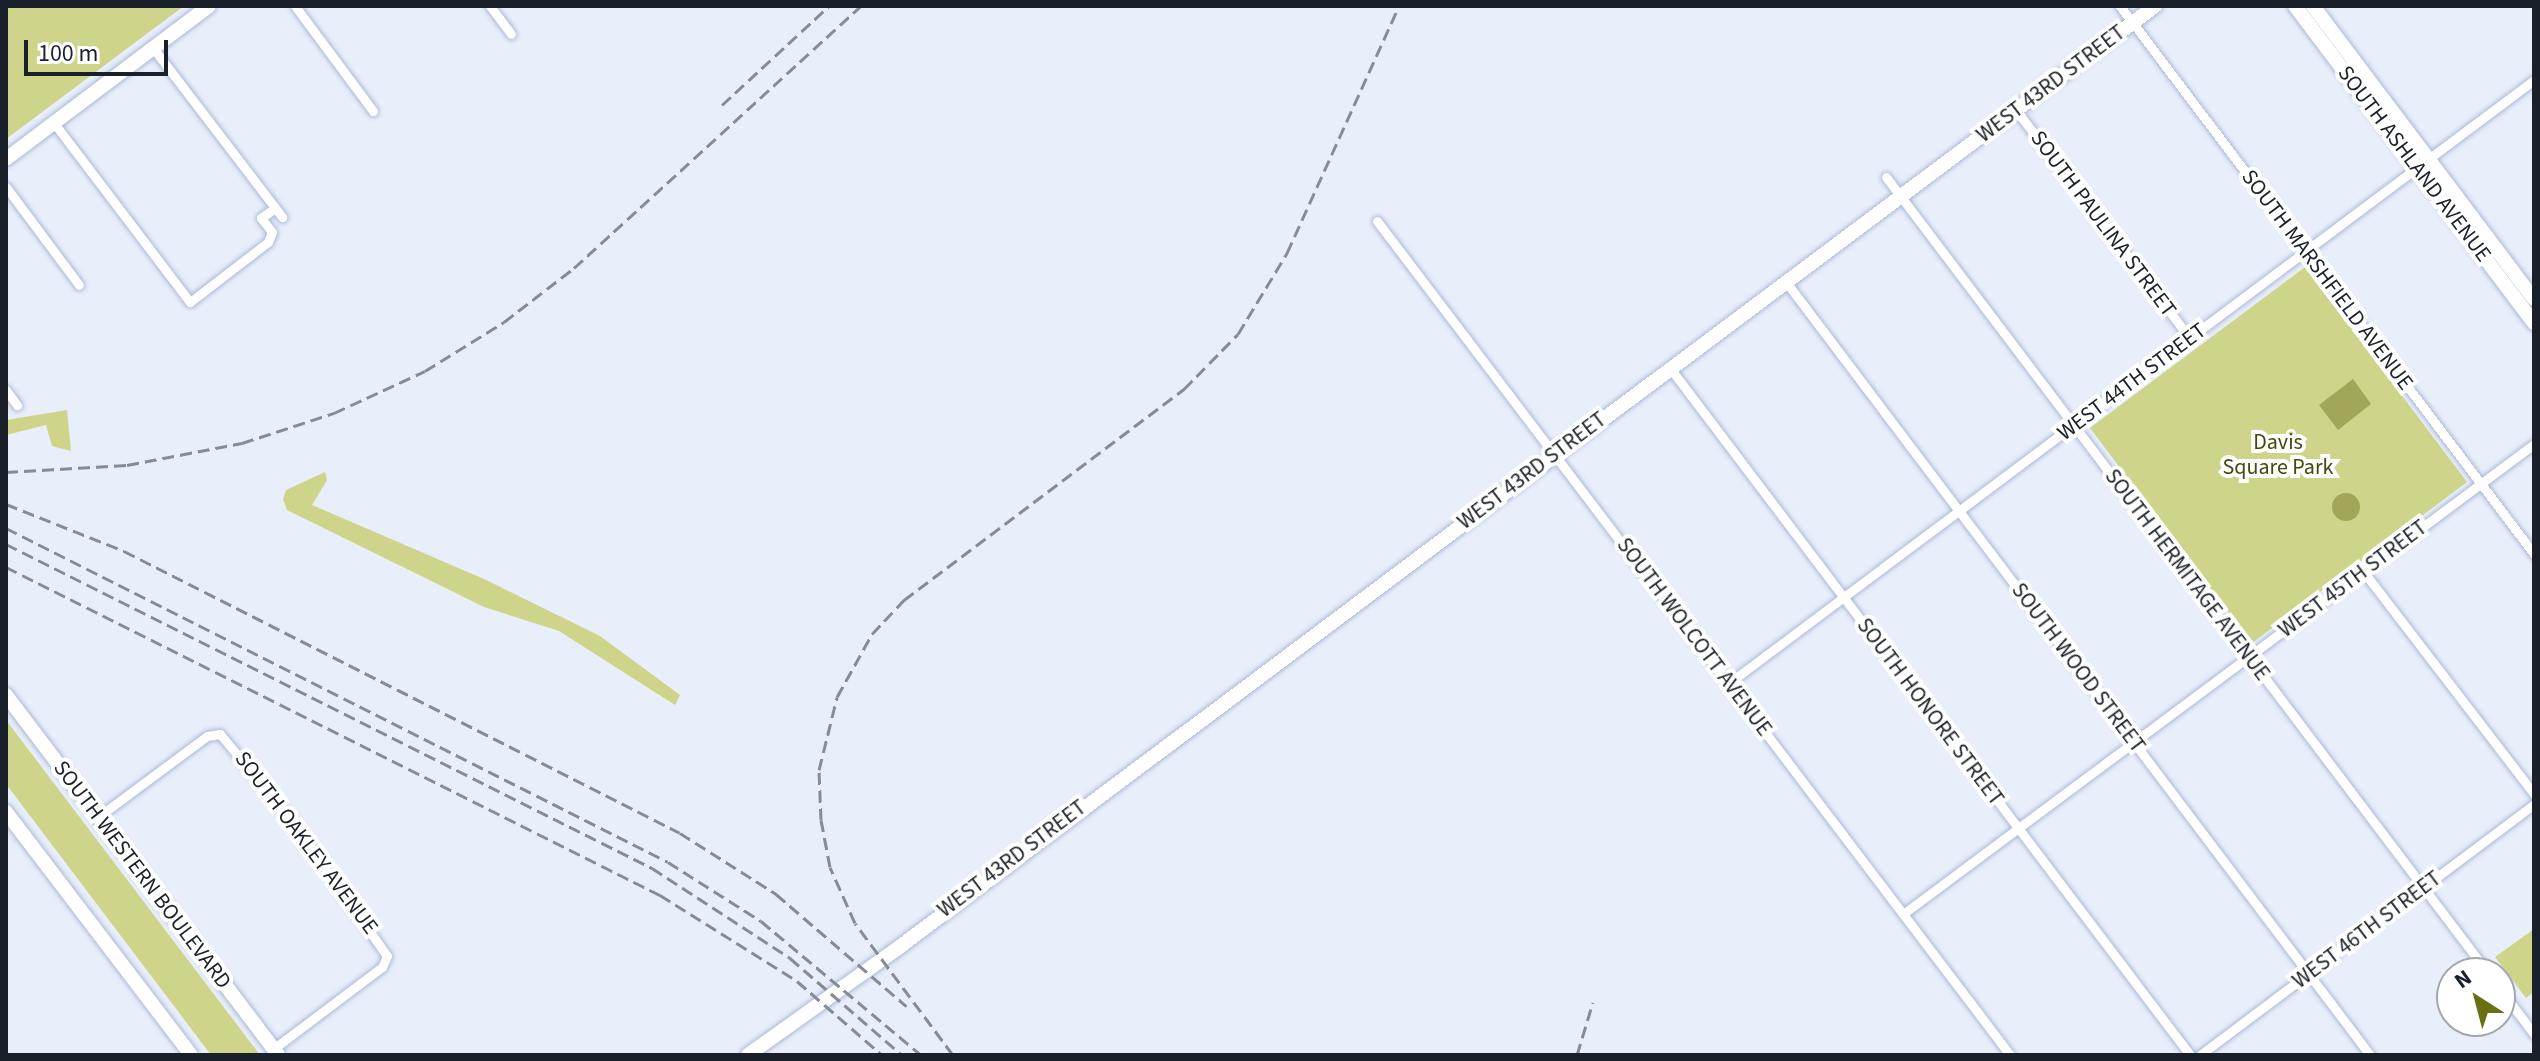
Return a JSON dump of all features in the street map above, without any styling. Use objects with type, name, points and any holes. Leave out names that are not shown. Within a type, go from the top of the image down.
[{"type":"street","points":[[6,159],[209,6]]},
{"type":"street","points":[[295,6],[373,111]]},
{"type":"street","points":[[490,6],[511,34]]},
{"type":"street","name":"SOUTH MARSHFIELD AVENUE","points":[[2120,6],[2534,554]]},
{"type":"street","name":"WEST 43RD STREET","points":[[748,1055],[802,1015],[809,1003],[896,938],[908,936],[2155,6]]},
{"type":"street","name":"SOUTH ASHLAND AVENUE","points":[[2295,6],[2534,299]]},
{"type":"street","name":"SOUTH ASHLAND AVENUE","points":[[2313,6],[2534,323]]},
{"type":"street","points":[[153,48],[282,217]]},
{"type":"street","name":"WEST 44TH STREET","points":[[1729,683],[2534,80]]},
{"type":"street","name":"SOUTH PAULINA STREET","points":[[2016,110],[2190,338]]},
{"type":"street","points":[[54,123],[190,302],[268,242],[272,232],[261,218],[275,208]]},
{"type":"street","name":"SOUTH HERMITAGE AVENUE","points":[[1886,177],[2476,957]]},
{"type":"street","points":[[6,187],[79,285]]},
{"type":"street","name":"SOUTH WOLCOTT AVENUE","points":[[1377,221],[2010,1055]]},
{"type":"street","name":"SOUTH WOOD STREET","points":[[1786,282],[2370,1055]]},
{"type":"street","name":"SOUTH HONORE STREET","points":[[1670,368],[2190,1055]]},
{"type":"street","points":[[6,390],[17,405]]},
{"type":"street","name":"WEST 45TH STREET","points":[[1903,914],[2534,444]]},
{"type":"street","points":[[2363,571],[2534,794]]},
{"type":"street","name":"SOUTH WESTERN BOULEVARD","points":[[6,695],[276,1052]]},
{"type":"street","name":"SOUTH OAKLEY AVENUE","points":[[98,817],[207,736],[220,734],[294,824],[387,956],[382,967],[276,1052]]},
{"type":"street","name":"WEST 46TH STREET","points":[[2200,1055],[2534,804]]},
{"type":"street","points":[[6,812],[191,1055]]},
{"type":"street","points":[[2516,1010],[2534,1034]]},
{"type":"green space","points":[[6,6],[184,6],[6,139]]},
{"type":"green space","name":"Davis Square Park","points":[[2305,267],[2467,482],[2252,643],[2090,428]]},
{"type":"green space","points":[[67,410],[71,451],[52,446],[46,425],[6,435],[6,420]]},
{"type":"green space","points":[[325,472],[327,480],[312,505],[484,579],[600,636],[680,695],[675,705],[559,631],[484,607],[287,510],[283,499],[286,490]]},
{"type":"green space","points":[[6,720],[260,1055],[211,1055],[6,784]]},
{"type":"green space","points":[[2534,929],[2534,992],[2526,998],[2516,985],[2516,957],[2495,957]]},
{"type":"shaded area","points":[[2353,379],[2371,404],[2338,430],[2319,405]]},
{"type":"shaded area","points":[[2346,493],[2356,497],[2360,507],[2356,517],[2346,521],[2336,517],[2332,507],[2336,497]]},
{"type":"railway","points":[[722,105],[829,6]]},
{"type":"railway","points":[[6,472],[127,465],[242,443],[334,413],[425,371],[504,322],[574,268],[861,6]]},
{"type":"railway","points":[[953,1055],[855,923],[830,867],[821,820],[819,770],[837,697],[872,634],[904,600],[1184,389],[1238,334],[1287,253],[1399,6]]},
{"type":"railway","points":[[6,504],[124,551],[680,833],[776,894],[906,1006]]},
{"type":"railway","points":[[6,528],[668,862],[761,921],[921,1055]]},
{"type":"railway","points":[[6,544],[652,868],[790,958],[902,1055]]},
{"type":"railway","points":[[6,567],[660,895],[797,981],[882,1055]]},
{"type":"railway","points":[[1577,1055],[1593,1002]]}]
